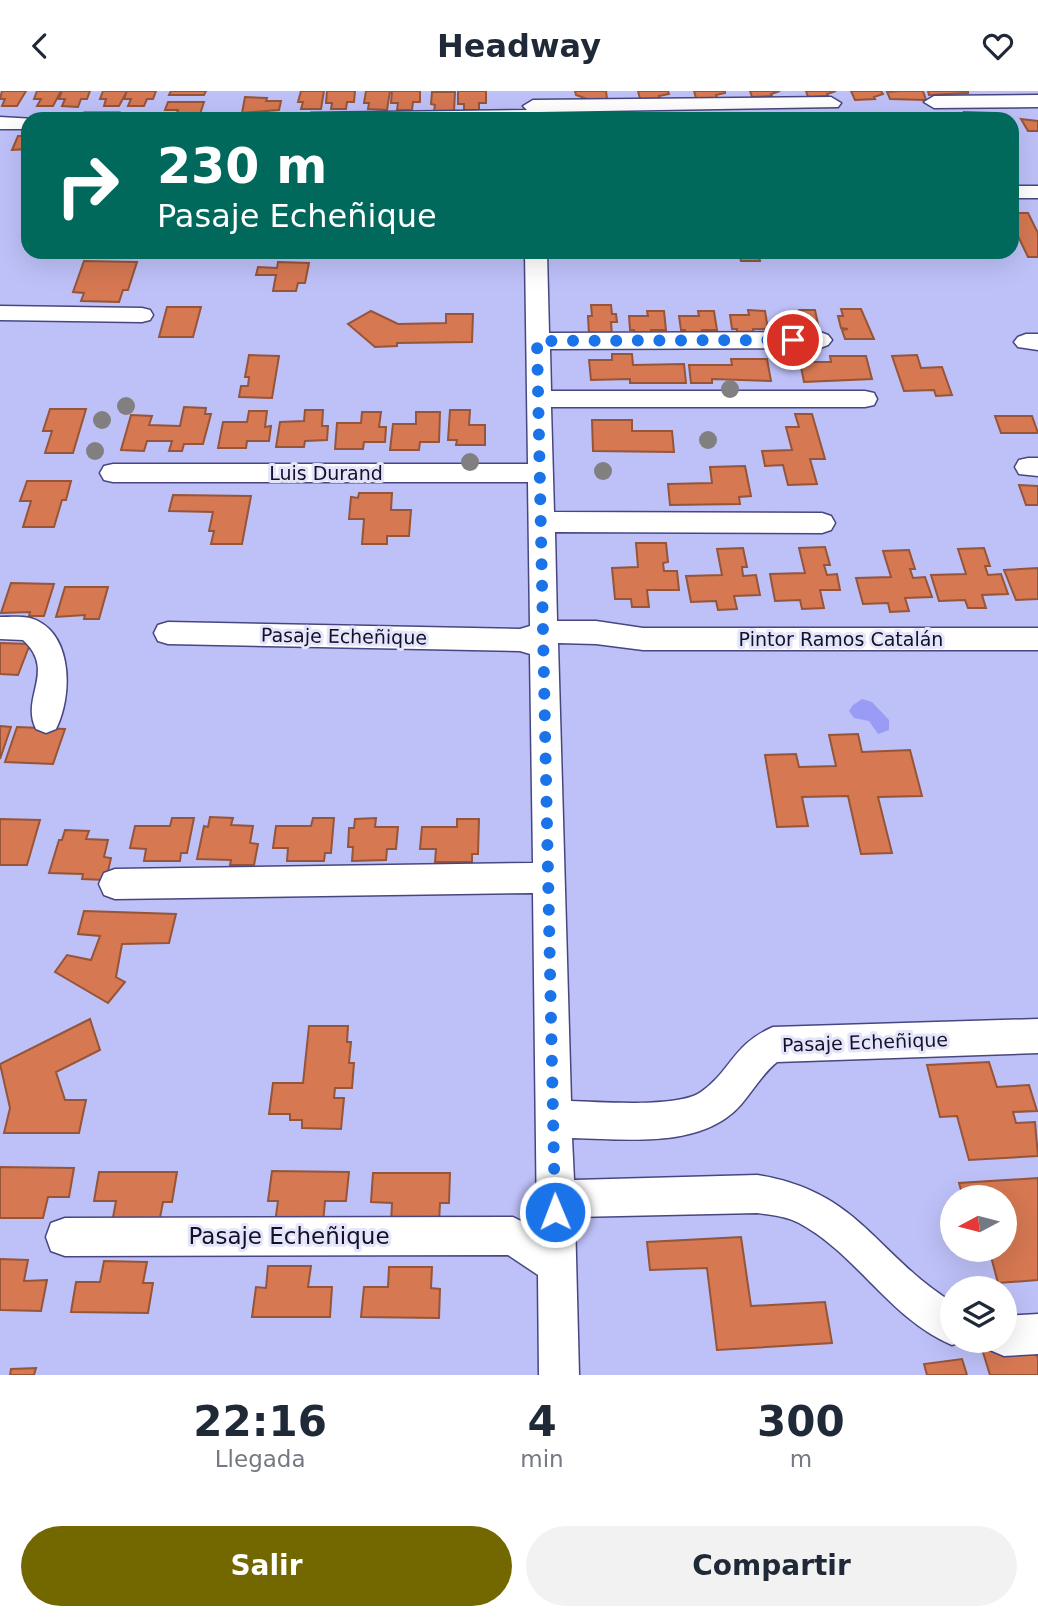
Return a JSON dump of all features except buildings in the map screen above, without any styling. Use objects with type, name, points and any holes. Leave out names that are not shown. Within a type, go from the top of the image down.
[{"type":"street","points":[[934,102],[1038,101]]},
{"type":"street","points":[[452,112],[831,103]]},
{"type":"street","points":[[0,123],[21,123]]},
{"type":"street","points":[[1019,192],[1038,192]]},
{"type":"street","points":[[536,259],[541,522],[536,639],[548,878],[559,1375]]},
{"type":"street","points":[[0,313],[142,315]]},
{"type":"street","points":[[537,341],[820,339]]},
{"type":"street","points":[[538,399],[865,399]]},
{"type":"street","name":"Luis Durand","points":[[113,473],[540,473]]},
{"type":"street","points":[[541,522],[822,523]]},
{"type":"street","points":[[0,628],[29,628],[47,645],[53,667],[46,720]]},
{"type":"street","name":"Pasaje Echeñique","points":[[168,633],[536,639]]},
{"type":"street","name":"Pintor Ramos Catalán","points":[[536,639],[595,647],[643,639],[1038,639]]},
{"type":"street","points":[[115,884],[548,878]]},
{"type":"street","name":"Pasaje Echeñique","points":[[553,1119],[689,1117],[713,1106],[750,1060],[759,1051],[773,1045],[1038,1036]]},
{"type":"street","name":"Pasaje Echeñique","points":[[65,1237],[513,1236],[556,1206],[757,1194],[787,1197],[826,1217],[926,1310],[940,1318]]},
{"type":"street","points":[[513,1236],[557,1265]]},
{"type":"street","points":[[1017,1335],[1038,1334]]},
{"type":"water","points":[[862,699],[872,702],[889,720],[889,730],[878,734],[869,721],[854,718],[849,711]]},
{"type":"route","points":[[555,1212],[537,341],[793,340]]}]
